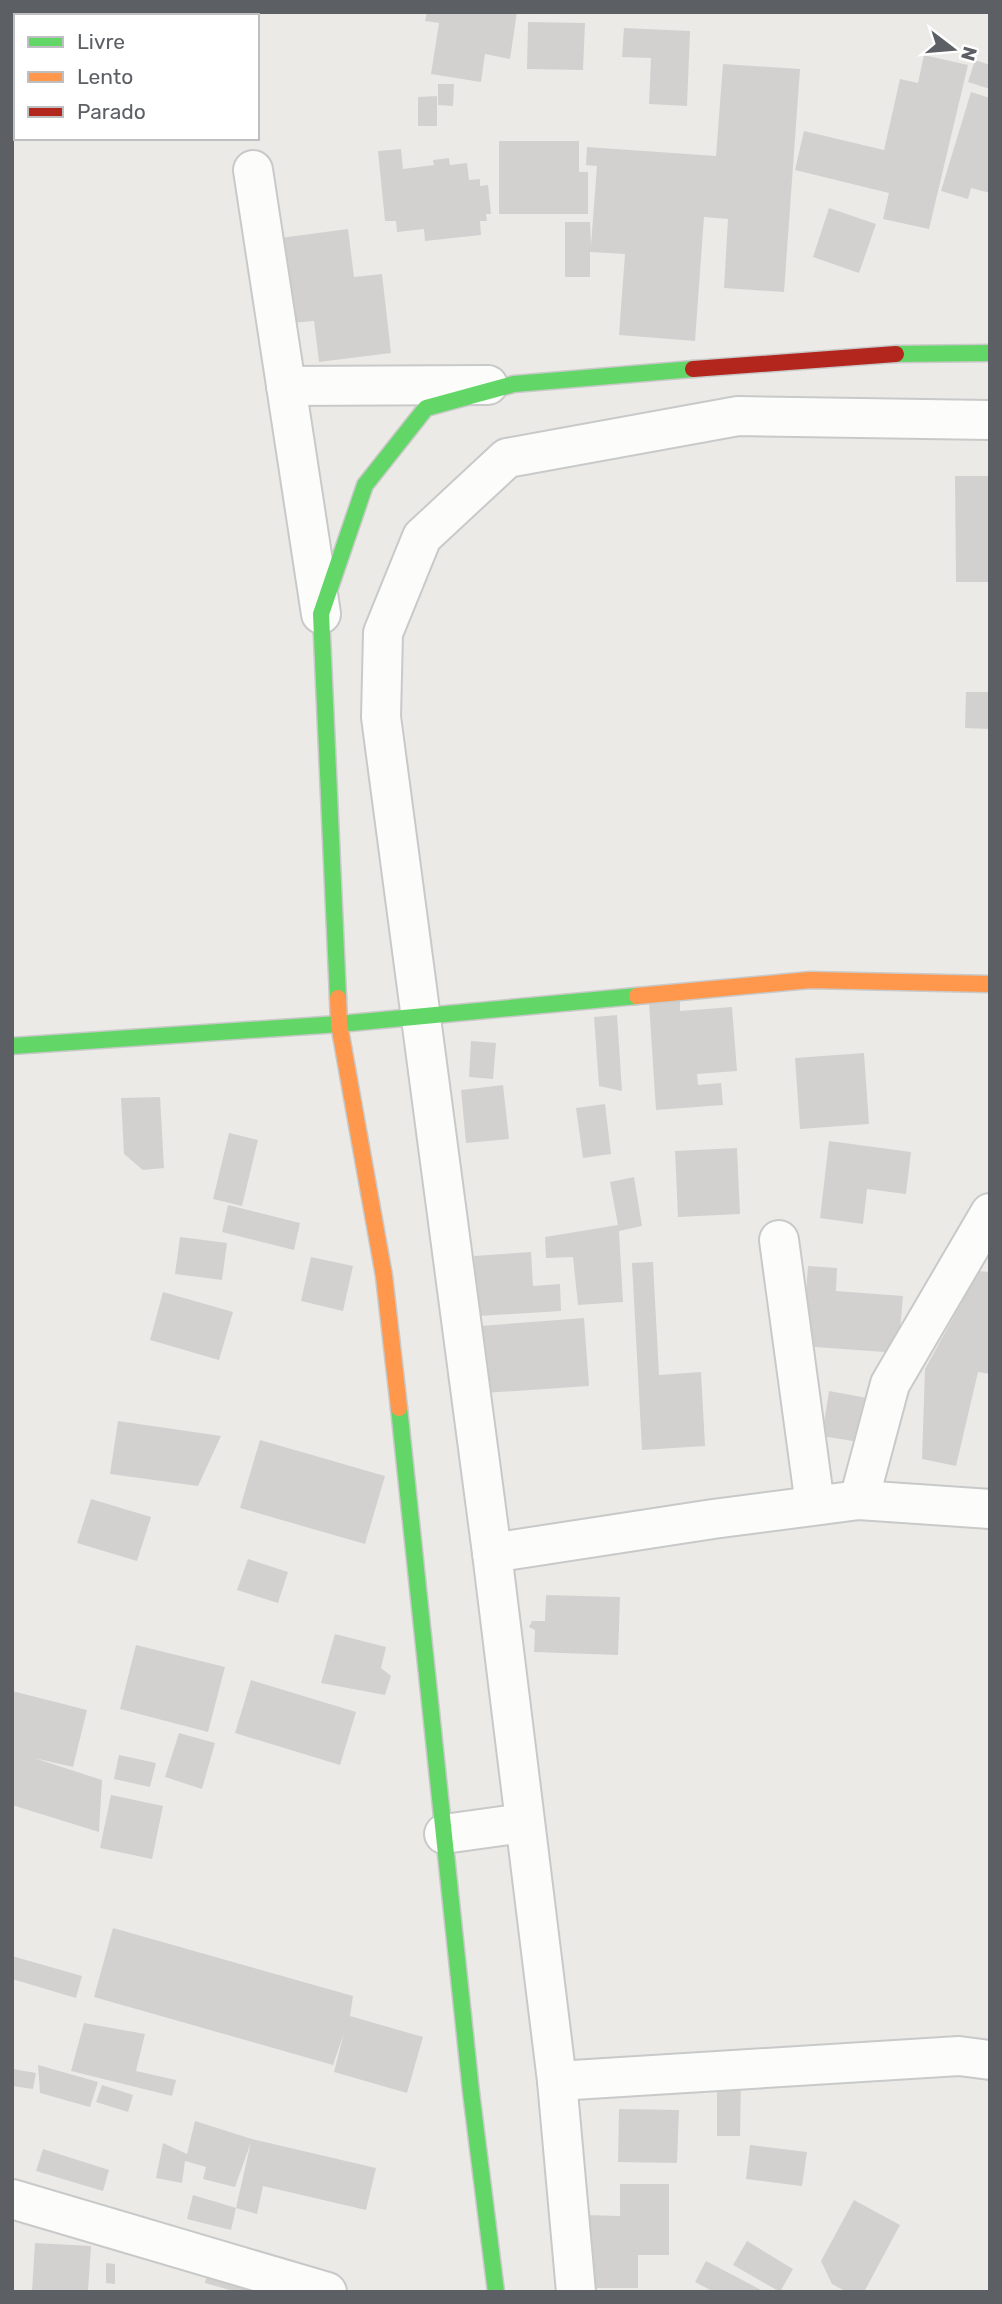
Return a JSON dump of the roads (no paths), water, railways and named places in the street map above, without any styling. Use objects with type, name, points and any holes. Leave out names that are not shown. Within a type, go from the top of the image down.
[{"type":"street","points":[[253,170],[321,614],[339,1024],[384,1276],[471,2092],[496,2292]]},
{"type":"street","points":[[286,386],[514,384],[876,354],[990,353]]},
{"type":"street","points":[[735,365],[738,416]]},
{"type":"street","points":[[321,614],[365,485],[426,408],[514,384]]},
{"type":"street","points":[[576,2292],[557,2081],[492,1553],[381,717],[383,634],[422,537],[507,458],[738,416],[990,420]]},
{"type":"street","points":[[12,1046],[419,1018],[810,980],[990,984]]},
{"type":"street","points":[[859,1500],[890,1384],[990,1213]]},
{"type":"street","points":[[779,1240],[815,1505]]},
{"type":"street","points":[[492,1553],[859,1500],[990,1510]]},
{"type":"street","points":[[444,1834],[524,1823]]},
{"type":"street","points":[[557,2081],[959,2056],[990,2060]]},
{"type":"street","points":[[12,2199],[327,2292]]}]
